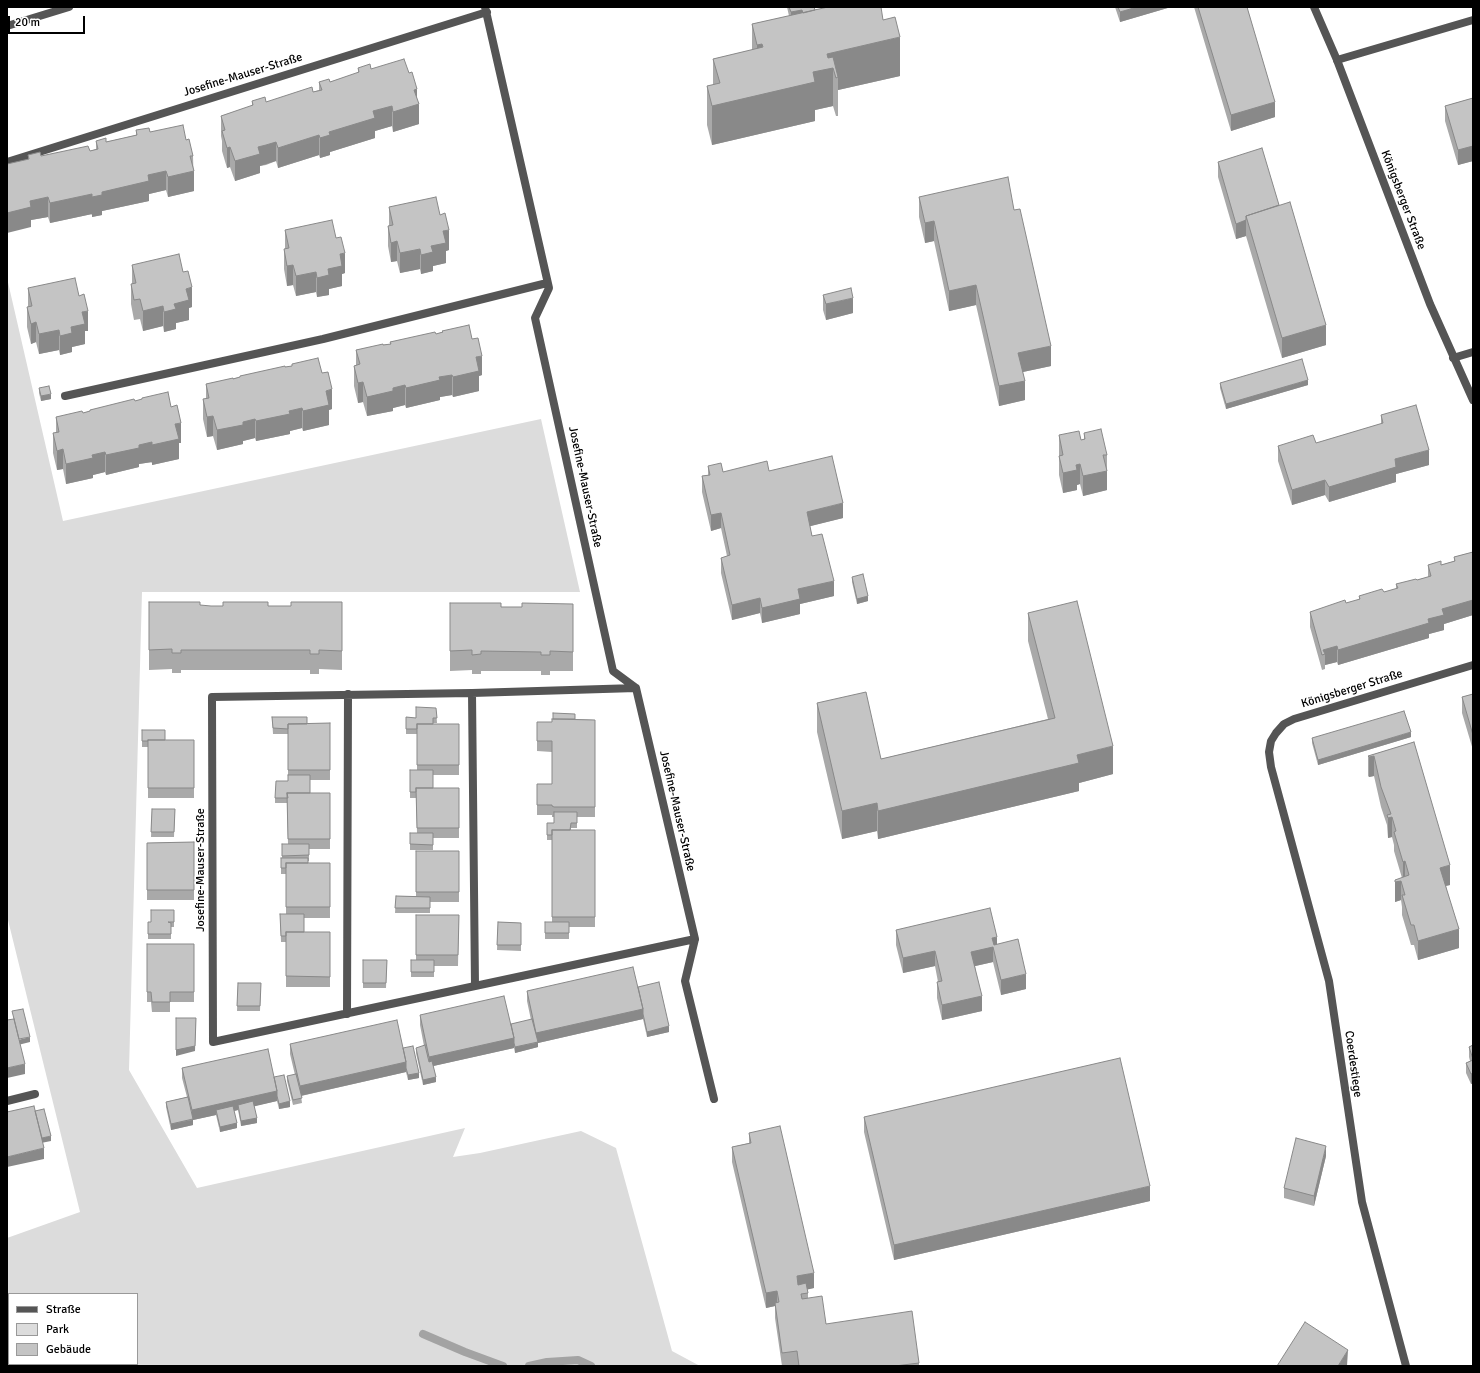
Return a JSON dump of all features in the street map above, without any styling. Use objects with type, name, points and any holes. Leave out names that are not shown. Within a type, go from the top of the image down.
[{"type":"street","points":[[7,26],[69,7]]},
{"type":"street","name":"Königsberger Straße","points":[[1314,7],[1337,60],[1405,241],[1453,358],[1473,400]]},
{"type":"street","name":"Josefine-Mauser-Straße","points":[[7,162],[486,10],[549,288],[535,318],[613,671],[636,688],[695,939],[685,981],[714,1099]]},
{"type":"street","points":[[1337,60],[1473,20]]},
{"type":"street","points":[[65,396],[323,339],[547,283]]},
{"type":"street","points":[[1453,358],[1473,352]]},
{"type":"street","name":"Königsberger Straße","points":[[1271,767],[1269,752],[1271,741],[1284,724],[1294,719],[1473,665]]},
{"type":"street","name":"Josefine-Mauser-Straße","points":[[636,688],[472,693],[212,697],[214,1042],[695,939]]},
{"type":"street","points":[[472,693],[475,986]]},
{"type":"street","points":[[347,1014],[348,694]]},
{"type":"street","name":"Coerdestiege","points":[[1271,767],[1329,981],[1362,1202],[1406,1366]]},
{"type":"street","points":[[7,1101],[35,1094]]},
{"type":"green space","points":[[7,278],[63,521],[541,419],[580,592],[142,592],[129,1070],[197,1188],[465,1128],[453,1157],[480,1153],[581,1131],[616,1148],[672,1351],[700,1366],[7,1366],[7,1238],[80,1212],[7,916]]},
{"type":"building","points":[[789,7],[814,7],[815,10],[803,13],[802,10],[791,12]]},
{"type":"building","points":[[828,7],[881,7],[883,20],[895,17],[900,37],[827,54],[828,58],[833,57],[838,77],[836,78],[833,68],[813,72],[815,82],[712,106],[707,86],[720,83],[713,59],[763,47],[762,44],[757,45],[752,24]]},
{"type":"building","points":[[1118,7],[1137,7],[1120,12]]},
{"type":"building","points":[[1198,7],[1247,7],[1275,102],[1231,115]]},
{"type":"building","points":[[404,59],[409,73],[412,72],[417,89],[414,90],[419,104],[393,112],[392,106],[373,111],[375,118],[329,132],[330,135],[320,138],[319,135],[278,148],[276,142],[258,147],[260,154],[235,161],[230,147],[227,148],[222,131],[225,130],[221,116],[253,105],[252,101],[265,97],[266,102],[312,87],[313,92],[322,90],[319,82],[329,79],[330,82],[359,72],[358,68],[370,64],[371,69]]},
{"type":"building","points":[[1473,98],[1473,146],[1458,150],[1445,106]]},
{"type":"building","points":[[183,125],[186,140],[189,139],[193,156],[190,156],[194,171],[168,177],[166,171],[148,175],[149,181],[102,192],[102,195],[92,197],[92,194],[50,203],[48,197],[30,201],[31,207],[7,213],[7,164],[29,159],[28,155],[40,152],[41,156],[88,146],[90,151],[98,149],[96,141],[106,138],[106,142],[137,135],[136,130],[149,128],[150,132]]},
{"type":"building","points":[[1262,148],[1279,205],[1246,216],[1246,220],[1236,224],[1218,162]]},
{"type":"building","points":[[1008,177],[1014,210],[1020,209],[1051,346],[1018,353],[1025,381],[999,386],[976,285],[949,291],[934,221],[925,223],[919,197]]},
{"type":"building","points":[[436,197],[440,215],[445,213],[449,230],[443,231],[446,243],[431,246],[433,252],[421,255],[420,249],[400,253],[397,241],[391,243],[388,226],[393,225],[389,207]]},
{"type":"building","points":[[1290,202],[1326,325],[1282,338],[1246,216]]},
{"type":"building","points":[[332,220],[336,238],[341,237],[345,253],[340,254],[342,266],[328,269],[329,275],[317,278],[316,272],[296,276],[293,265],[287,266],[284,249],[289,248],[285,230]]},
{"type":"building","points":[[179,254],[183,272],[188,271],[192,287],[186,289],[189,300],[174,304],[176,309],[164,312],[163,306],[143,311],[140,299],[134,300],[131,284],[136,283],[132,265]]},
{"type":"building","points":[[75,278],[79,296],[84,294],[88,311],[82,312],[85,324],[71,327],[72,333],[60,336],[59,330],[39,334],[36,322],[31,324],[27,307],[32,306],[28,288]]},
{"type":"building","points":[[851,288],[853,298],[826,304],[823,295]]},
{"type":"building","points":[[469,325],[472,339],[478,338],[482,356],[476,357],[479,371],[453,377],[452,375],[439,377],[440,380],[406,388],[405,385],[393,388],[393,391],[367,397],[363,382],[358,383],[354,366],[360,364],[356,350],[383,344],[391,344],[390,342],[435,332],[436,334],[443,332],[442,331]]},
{"type":"building","points":[[318,358],[322,373],[328,372],[332,389],[326,391],[329,405],[303,411],[302,408],[289,411],[290,414],[256,421],[255,419],[243,422],[243,425],[217,430],[213,416],[207,417],[203,399],[209,398],[206,384],[285,366],[292,366],[292,364]]},
{"type":"building","points":[[1302,359],[1308,380],[1226,404],[1220,383]]},
{"type":"building","points":[[49,386],[51,394],[41,396],[39,388]]},
{"type":"building","points":[[168,392],[171,407],[177,405],[181,423],[175,424],[179,439],[152,445],[152,442],[139,445],[139,448],[106,455],[105,452],[92,455],[93,458],[66,464],[63,449],[57,451],[53,433],[59,432],[56,417],[82,411],[83,413],[134,399],[135,401]]},
{"type":"building","points":[[1416,405],[1429,450],[1395,459],[1396,467],[1329,487],[1325,480],[1292,490],[1278,446],[1313,435],[1316,443],[1383,423],[1381,415]]},
{"type":"building","points":[[1101,429],[1107,455],[1103,455],[1107,471],[1083,476],[1080,464],[1076,465],[1077,470],[1063,473],[1059,456],[1063,455],[1059,435],[1079,431],[1081,440],[1085,439],[1084,433]]},
{"type":"building","points":[[832,456],[843,503],[807,512],[812,536],[822,534],[834,581],[798,589],[800,599],[762,608],[760,598],[732,605],[721,558],[730,555],[721,513],[711,515],[702,476],[710,475],[708,466],[721,463],[723,472],[767,461],[769,471]]},
{"type":"building","points":[[1473,552],[1473,600],[1442,609],[1444,615],[1428,619],[1429,623],[1338,650],[1337,646],[1323,650],[1325,654],[1322,655],[1310,612],[1345,600],[1346,603],[1360,599],[1359,596],[1382,589],[1384,592],[1398,588],[1396,584],[1431,576],[1428,565],[1441,561],[1441,565],[1455,561],[1454,557]]},
{"type":"building","points":[[863,574],[868,596],[857,599],[852,577]]},
{"type":"building","points":[[1077,601],[1113,746],[1077,755],[1079,763],[878,811],[877,803],[842,811],[817,703],[866,692],[881,759],[1055,718],[1028,613]]},
{"type":"building","points":[[149,602],[200,602],[200,605],[223,606],[223,602],[268,602],[268,606],[291,606],[291,602],[342,602],[342,651],[319,650],[319,654],[310,654],[310,650],[181,650],[181,653],[172,653],[172,649],[149,650]]},
{"type":"building","points":[[450,603],[501,603],[501,607],[522,607],[522,603],[573,604],[573,652],[550,651],[550,655],[541,655],[541,652],[481,651],[481,654],[472,655],[472,650],[450,651]]},
{"type":"building","points":[[1473,694],[1473,735],[1462,697]]},
{"type":"building","points":[[416,707],[436,708],[437,718],[433,718],[433,724],[417,724],[417,729],[406,729],[406,717],[416,718]]},
{"type":"building","points":[[1404,711],[1411,732],[1318,760],[1312,738]]},
{"type":"building","points":[[553,713],[575,714],[575,719],[553,719]]},
{"type":"building","points":[[272,717],[307,717],[307,724],[288,724],[288,729],[273,728]]},
{"type":"building","points":[[552,719],[595,720],[595,807],[554,807],[552,805],[537,805],[537,784],[552,784],[552,741],[537,741],[537,722],[552,722]]},
{"type":"building","points":[[330,723],[330,770],[288,770],[288,724]]},
{"type":"building","points":[[417,724],[459,724],[459,765],[417,765]]},
{"type":"building","points":[[142,730],[165,730],[165,740],[142,741]]},
{"type":"building","points":[[148,740],[194,740],[194,788],[148,788]]},
{"type":"building","points":[[1414,742],[1450,865],[1440,868],[1459,929],[1418,941],[1414,925],[1411,925],[1402,895],[1405,895],[1401,881],[1395,882],[1395,880],[1409,875],[1405,861],[1403,862],[1394,832],[1396,831],[1392,817],[1388,818],[1387,815],[1391,814],[1381,787],[1374,756],[1368,756]]},
{"type":"building","points":[[410,770],[433,770],[433,788],[416,788],[416,792],[410,792]]},
{"type":"building","points":[[288,775],[310,775],[310,793],[287,793],[288,798],[275,798],[276,781],[288,781]]},
{"type":"building","points":[[416,788],[459,788],[459,828],[417,828]]},
{"type":"building","points":[[287,793],[330,793],[330,839],[288,839]]},
{"type":"building","points":[[152,809],[175,809],[174,832],[151,832]]},
{"type":"building","points":[[554,812],[577,812],[577,823],[571,823],[570,830],[552,830],[552,835],[547,835],[547,823],[554,823]]},
{"type":"building","points":[[552,830],[595,830],[595,917],[552,917]]},
{"type":"building","points":[[410,833],[433,833],[433,845],[410,844]]},
{"type":"building","points":[[194,842],[194,890],[147,890],[147,843]]},
{"type":"building","points":[[282,844],[309,844],[309,855],[282,856]]},
{"type":"building","points":[[416,851],[459,851],[459,892],[416,892]]},
{"type":"building","points":[[281,858],[308,858],[308,863],[286,863],[286,868],[281,868]]},
{"type":"building","points":[[286,863],[330,863],[330,907],[286,907]]},
{"type":"building","points":[[396,896],[430,897],[430,908],[395,908]]},
{"type":"building","points":[[990,908],[997,937],[992,938],[994,945],[1018,939],[1026,974],[1001,980],[993,947],[971,952],[982,996],[942,1005],[937,982],[942,981],[935,951],[903,958],[896,930]]},
{"type":"building","points":[[151,910],[174,910],[174,922],[168,922],[171,923],[171,934],[148,934],[148,922],[151,922]]},
{"type":"building","points":[[280,914],[304,914],[304,932],[286,932],[286,936],[281,936]]},
{"type":"building","points":[[416,915],[459,915],[458,955],[416,955]]},
{"type":"building","points":[[498,922],[521,923],[521,945],[497,945]]},
{"type":"building","points":[[545,922],[569,922],[569,933],[545,933]]},
{"type":"building","points":[[286,932],[330,932],[330,977],[286,976]]},
{"type":"building","points":[[147,944],[194,944],[194,992],[170,992],[170,1002],[152,1002],[151,992],[147,992]]},
{"type":"building","points":[[363,960],[387,960],[386,983],[363,983]]},
{"type":"building","points":[[411,960],[434,960],[434,972],[411,972]]},
{"type":"building","points":[[633,967],[643,1009],[536,1033],[527,991]]},
{"type":"building","points":[[659,982],[669,1026],[647,1032],[638,987]]},
{"type":"building","points":[[238,983],[261,983],[260,1006],[237,1006]]},
{"type":"building","points":[[504,996],[514,1038],[429,1057],[420,1015]]},
{"type":"building","points":[[23,1009],[30,1037],[19,1039],[12,1011]]},
{"type":"building","points":[[176,1018],[196,1018],[195,1046],[176,1050]]},
{"type":"building","points":[[14,1019],[25,1064],[7,1068],[7,1020]]},
{"type":"building","points":[[532,1019],[538,1042],[515,1047],[511,1024]]},
{"type":"building","points":[[397,1020],[406,1062],[300,1086],[290,1044]]},
{"type":"building","points":[[425,1045],[429,1062],[432,1061],[436,1077],[423,1080],[416,1048]]},
{"type":"building","points":[[1473,1045],[1473,1059],[1469,1047]]},
{"type":"building","points":[[413,1046],[419,1073],[408,1075],[403,1048]]},
{"type":"building","points":[[268,1049],[277,1091],[192,1110],[182,1068]]},
{"type":"building","points":[[1120,1058],[1150,1186],[894,1245],[864,1117]]},
{"type":"building","points":[[1473,1060],[1473,1073],[1471,1074],[1466,1063]]},
{"type":"building","points":[[296,1074],[302,1098],[293,1100],[287,1076]]},
{"type":"building","points":[[284,1075],[290,1101],[279,1104],[274,1077]]},
{"type":"building","points":[[188,1097],[193,1119],[171,1124],[166,1102]]},
{"type":"building","points":[[253,1101],[257,1118],[241,1121],[238,1105]]},
{"type":"building","points":[[34,1106],[44,1148],[7,1157],[7,1112]]},
{"type":"building","points":[[233,1106],[237,1123],[220,1127],[216,1110]]},
{"type":"building","points":[[44,1109],[51,1136],[42,1138],[35,1111]]},
{"type":"building","points":[[780,1126],[814,1273],[797,1276],[798,1285],[806,1283],[808,1293],[801,1294],[802,1299],[822,1296],[826,1324],[912,1311],[919,1363],[895,1366],[799,1366],[797,1351],[782,1353],[775,1303],[779,1302],[777,1291],[766,1293],[732,1147],[751,1143],[749,1133]]},
{"type":"building","points":[[1296,1138],[1326,1146],[1314,1196],[1284,1188]]},
{"type":"building","points":[[1305,1322],[1348,1350],[1338,1366],[1277,1366]]},
{"type":"waterway","points":[[423,1334],[503,1366]]},
{"type":"waterway","points":[[529,1366],[547,1362],[578,1360],[591,1366]]}]
